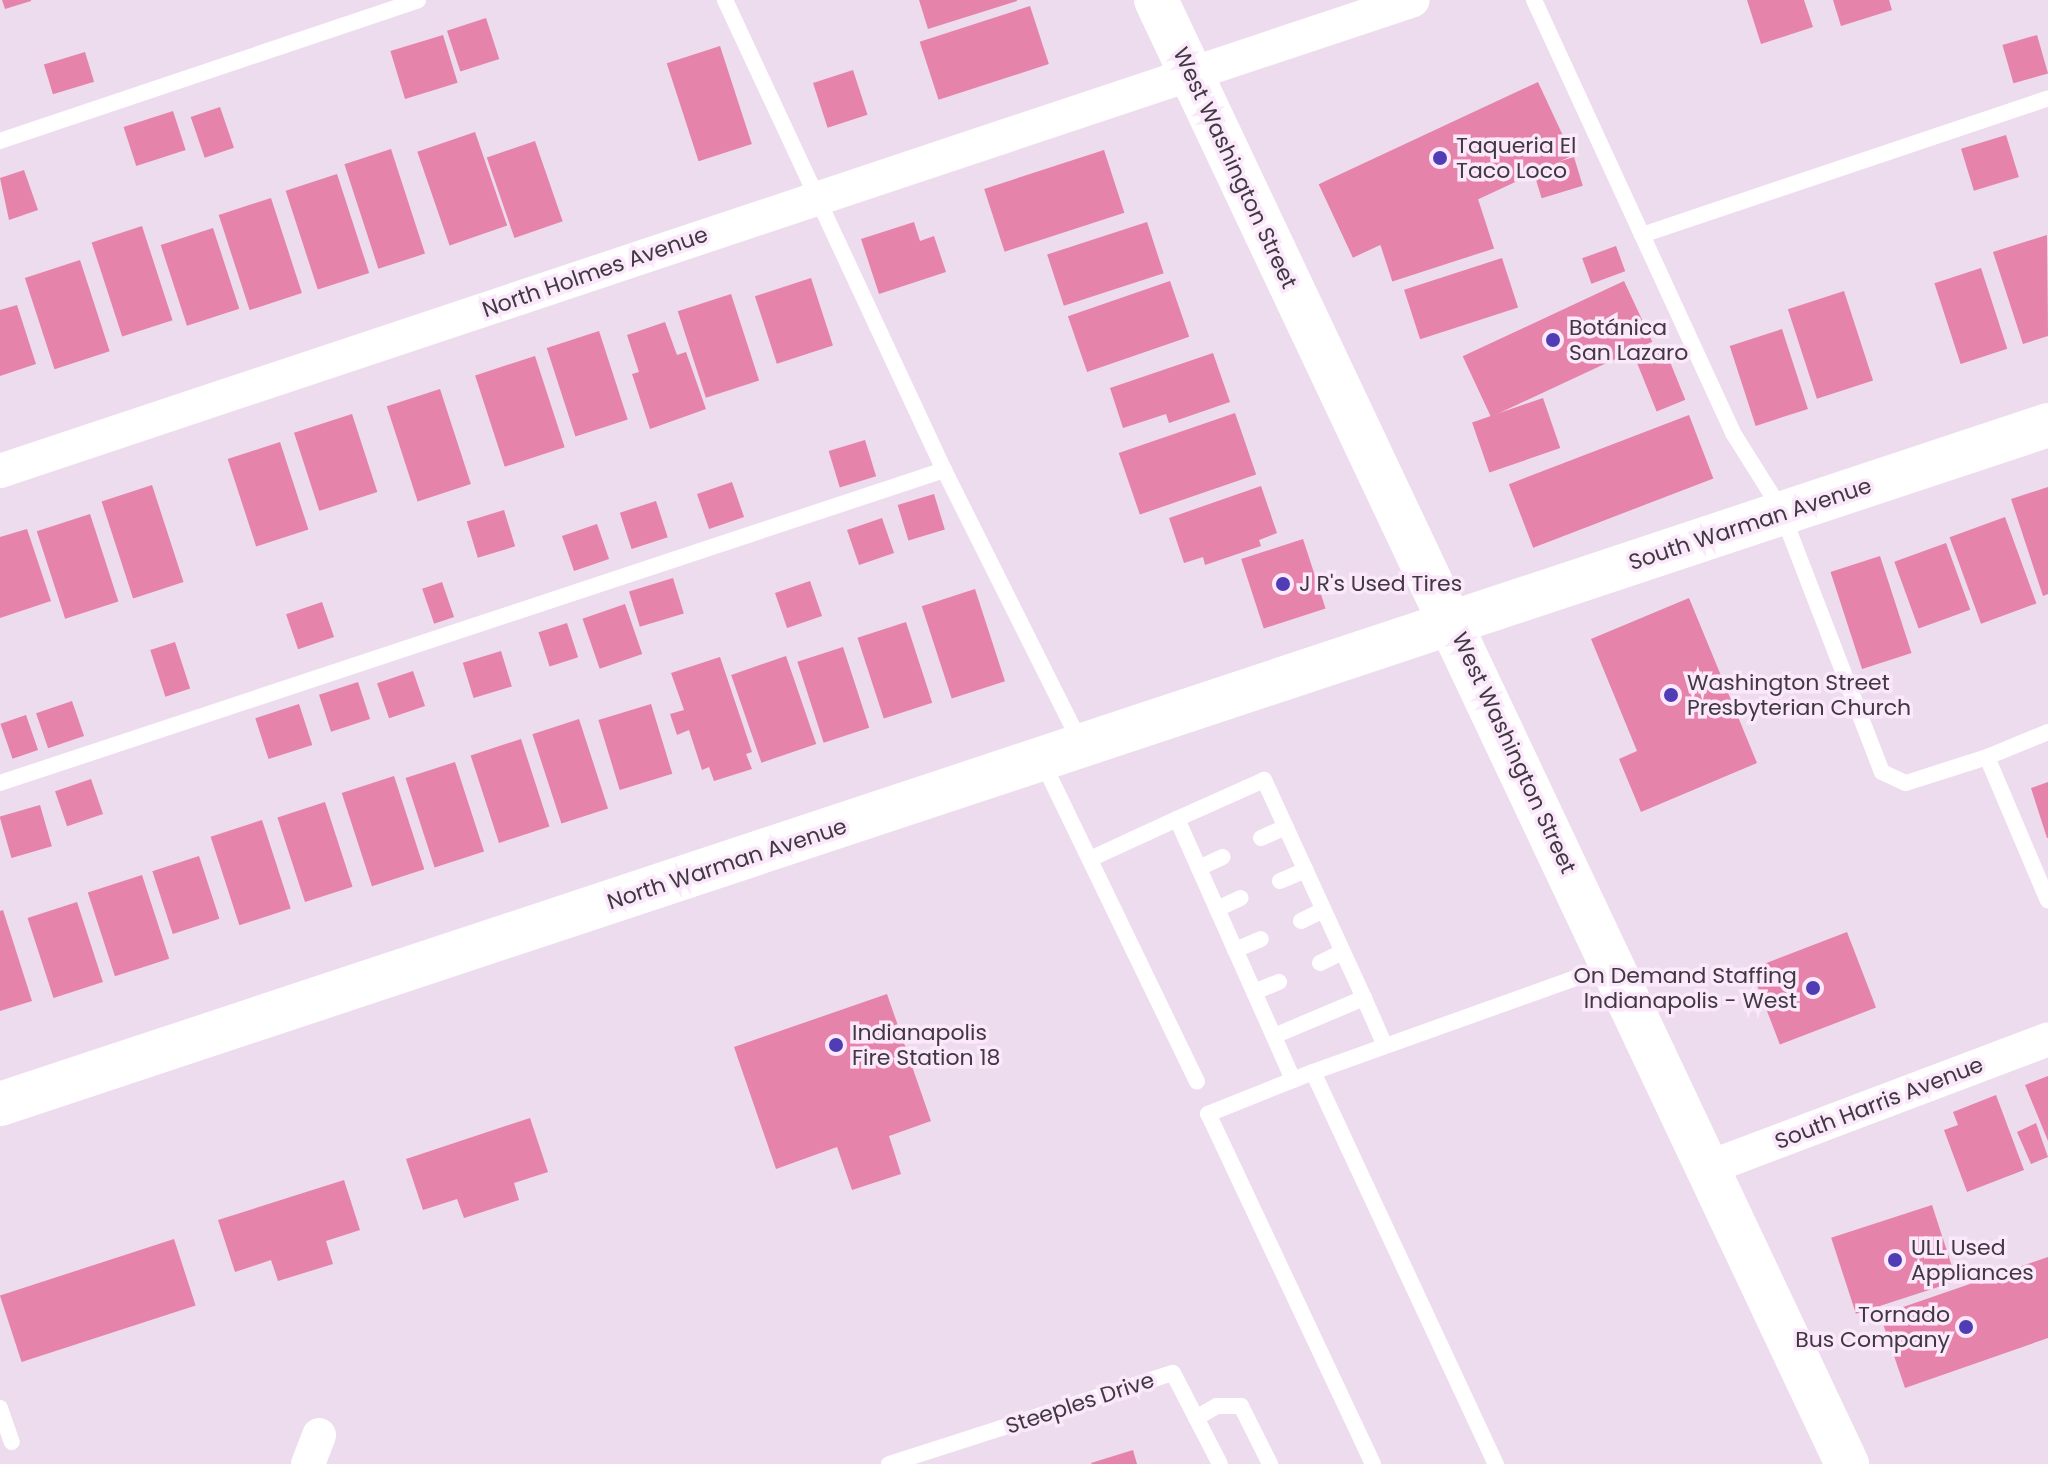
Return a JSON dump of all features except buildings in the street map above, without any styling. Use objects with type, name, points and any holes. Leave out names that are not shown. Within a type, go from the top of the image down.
[{"type":"main road","name":"West Washington Street","points":[[1156,0],[1710,1167],[1847,1464]]},
{"type":"main road","name":"South Warman Avenue","points":[[1452,621],[2048,425]]},
{"type":"main road","name":"North Warman Avenue","points":[[0,1104],[1083,748],[1452,621]]},
{"type":"street","name":"North Holmes Avenue","points":[[0,471],[1413,0]]},
{"type":"street","name":"South Harris Avenue","points":[[1710,1167],[2048,1039]]},
{"type":"lane","points":[[0,141],[418,0]]},
{"type":"lane","points":[[725,0],[944,470],[1083,748]]},
{"type":"lane","points":[[1534,0],[1733,433],[1782,514],[1882,772],[1906,783],[1987,757],[2048,732]]},
{"type":"lane","points":[[1642,235],[2048,98]]},
{"type":"lane","points":[[0,783],[944,470]]},
{"type":"lane","points":[[1987,757],[2048,901]]},
{"type":"lane","points":[[1042,761],[1197,1082]]},
{"type":"lane","points":[[1090,859],[1264,780],[1385,1046]]},
{"type":"lane","points":[[1177,819],[1293,1080]]},
{"type":"lane","points":[[1261,838],[1286,827]]},
{"type":"lane","points":[[1199,868],[1223,857]]},
{"type":"lane","points":[[1280,881],[1306,870]]},
{"type":"lane","points":[[1217,909],[1241,898]]},
{"type":"lane","points":[[1301,921],[1324,910]]},
{"type":"lane","points":[[1235,950],[1261,939]]},
{"type":"lane","points":[[1320,963],[1343,952]]},
{"type":"lane","points":[[1373,1464],[1208,1114],[1313,1072],[1614,964]]},
{"type":"lane","points":[[1254,992],[1279,982]]},
{"type":"lane","points":[[1274,1036],[1364,998]]},
{"type":"lane","points":[[1313,1072],[1496,1464]]},
{"type":"lane","name":"Steeples Drive","points":[[889,1464],[1173,1373],[1220,1464]]},
{"type":"lane","points":[[1196,1418],[1217,1406],[1241,1406],[1270,1464]]},
{"type":"lane","points":[[0,1408],[12,1442]]},
{"type":"place","name":"Taqueria El Taco Loco","points":[[1440,158]]},
{"type":"place","name":"Botánica San Lazaro","points":[[1553,340]]},
{"type":"place","name":"J R's Used Tires","points":[[1283,584]]},
{"type":"place","name":"Washington Street Presbyterian Church","points":[[1671,695]]},
{"type":"place","name":"On Demand Staffing Indianapolis - West","points":[[1813,988]]},
{"type":"place","name":"Indianapolis Fire Station 18","points":[[836,1045]]},
{"type":"place","name":"ULL Used Appliances","points":[[1895,1260]]},
{"type":"place","name":"Tornado Bus Company","points":[[1966,1327]]}]
